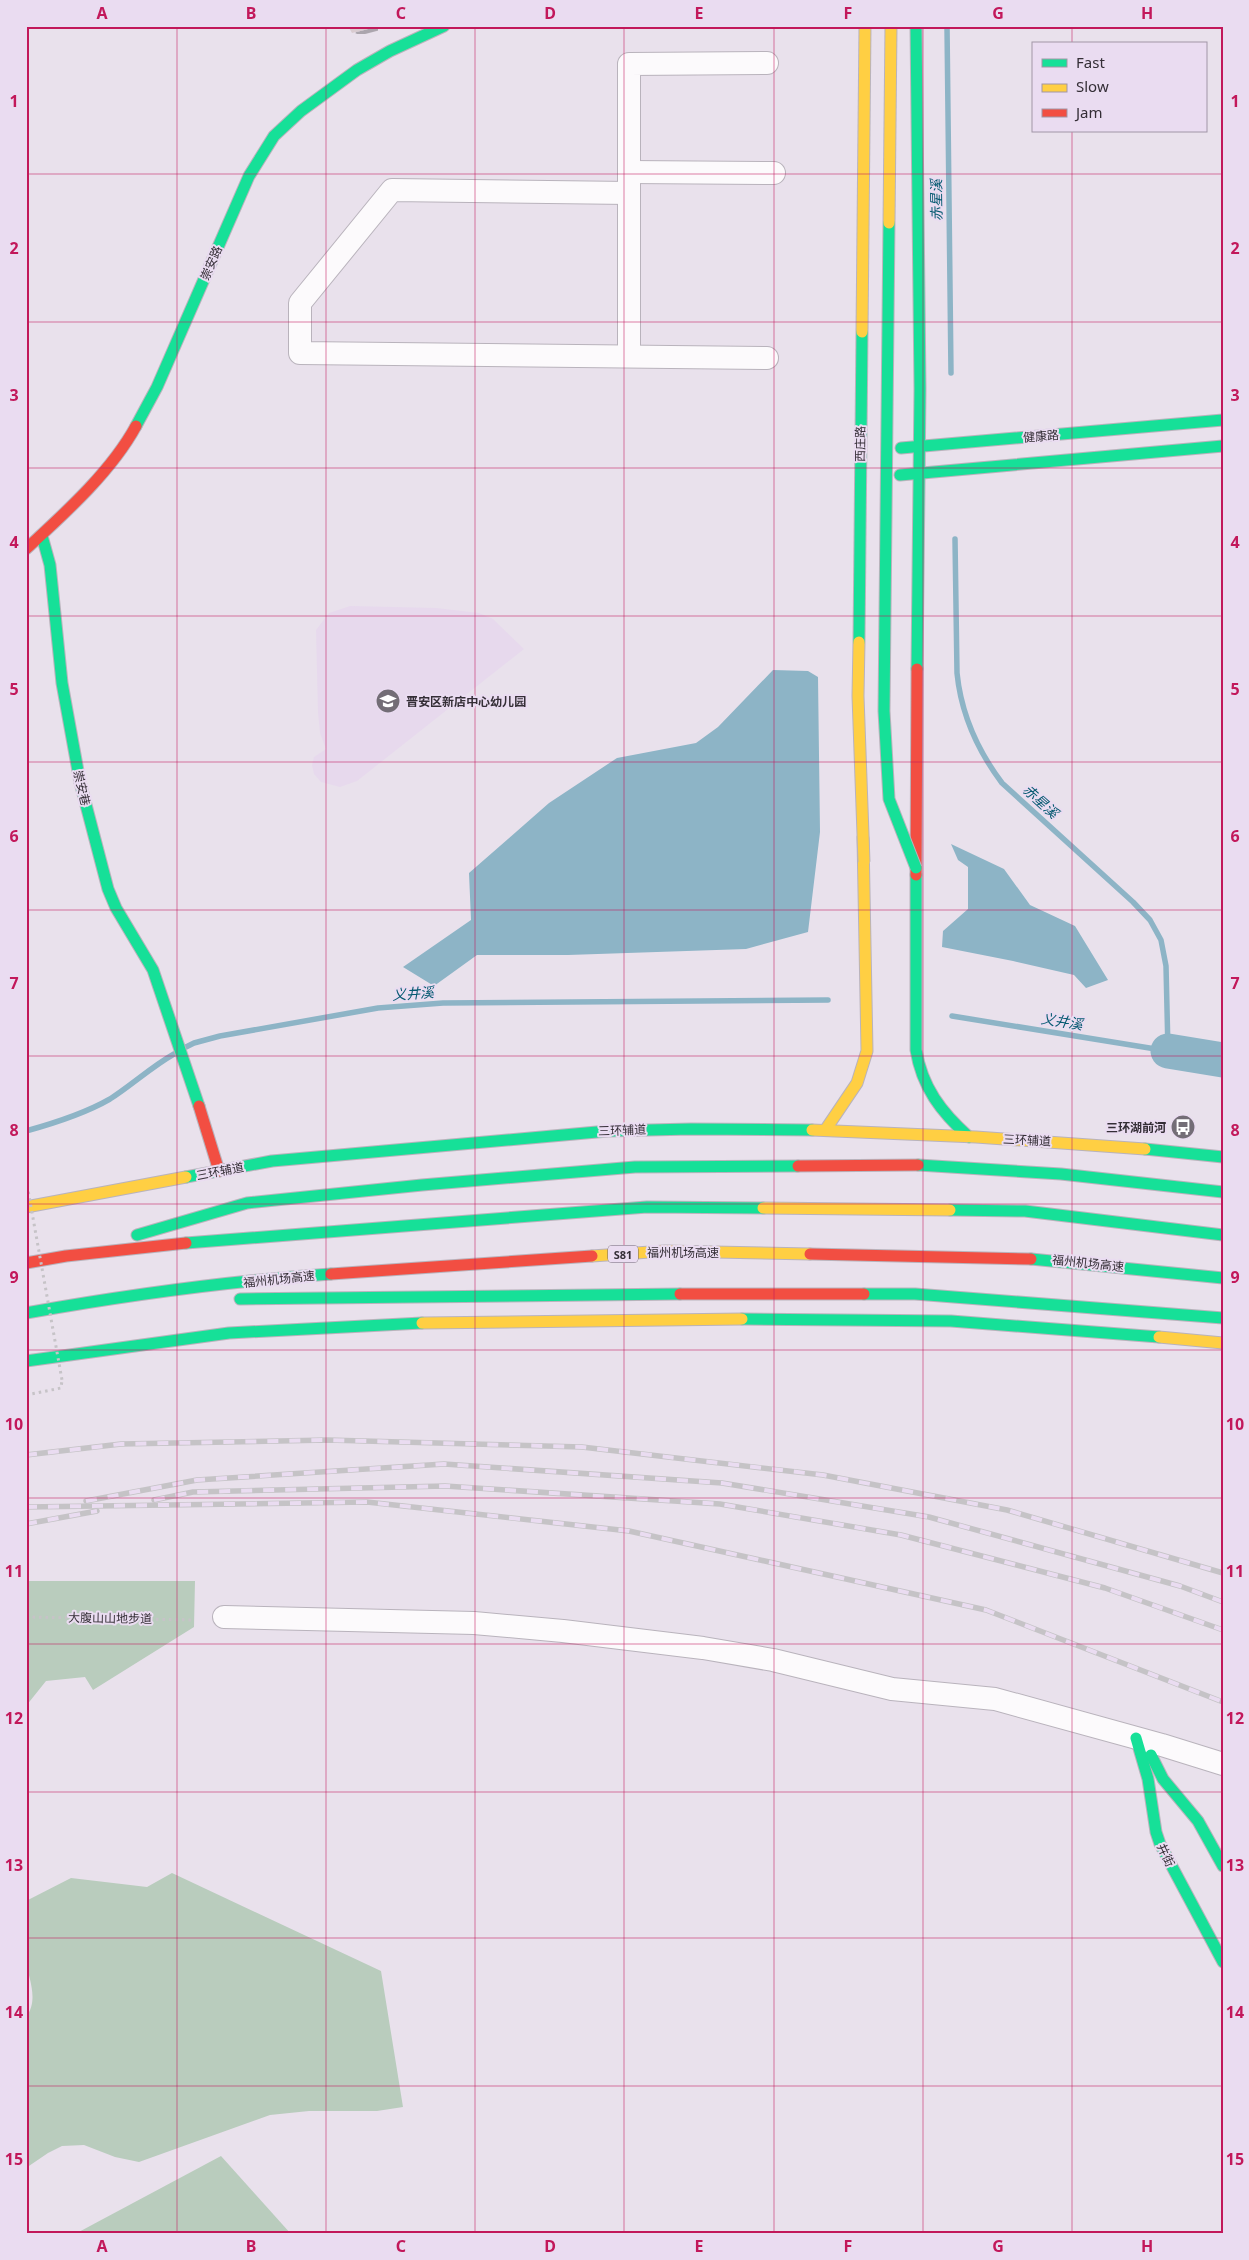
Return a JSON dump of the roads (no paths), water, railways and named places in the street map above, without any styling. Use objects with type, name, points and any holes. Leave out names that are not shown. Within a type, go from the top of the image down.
[{"type":"main road","name":"崇安路","points":[[26,549],[74,505],[104,472],[128,441],[156,387],[249,176],[266,147],[292,118],[341,80],[390,52],[444,26]]},
{"type":"main road","name":"西庄路","points":[[864,862],[858,687],[865,26]]},
{"type":"main road","points":[[890,26],[884,711],[889,799],[916,868]]},
{"type":"main road","points":[[916,26],[919,447],[916,868],[918,1064],[929,1093],[950,1120],[969,1137]]},
{"type":"main road","points":[[826,1129],[846,1103],[862,1075],[867,1051],[864,862],[869,478],[858,452],[853,75]]},
{"type":"main road","name":"健康路","points":[[858,452],[1223,420]]},
{"type":"main road","name":"健康路","points":[[869,478],[1223,446]]},
{"type":"main road","name":"崇安巷","points":[[42,536],[50,565],[67,714],[80,782],[108,889],[116,908],[148,959],[209,1134],[219,1171]]},
{"type":"main road","name":"三环辅道","points":[[26,1207],[272,1161],[565,1133],[656,1129],[826,1129],[1129,1146],[1223,1157]]},
{"type":"main road","points":[[66,1256],[247,1203],[422,1185],[635,1167],[925,1165],[1061,1174],[1223,1192]]},
{"type":"main road","points":[[26,1262],[227,1238],[647,1207],[1025,1211],[1223,1235]]},
{"type":"main road","name":"福州机场高速","points":[[26,1313],[89,1302],[290,1277],[665,1251],[1046,1259],[1223,1278]]},
{"type":"main road","points":[[226,1299],[588,1294],[915,1294],[1223,1318]]},
{"type":"main road","points":[[89,1302],[187,1300]]},
{"type":"main road","points":[[26,1361],[146,1342],[231,1333],[354,1326],[493,1322],[805,1319],[952,1322],[1001,1324],[1223,1343]]},
{"type":"main road","points":[[1141,1740],[1157,1770],[1192,1812],[1223,1866]]},
{"type":"main road","name":"井街","points":[[1141,1740],[1151,1792],[1156,1832],[1160,1844],[1223,1962]]},
{"type":"street","points":[[629,355],[629,64],[767,63]]},
{"type":"street","points":[[768,358],[629,355],[300,353],[300,303],[392,190],[629,183],[774,173]]},
{"type":"street","points":[[224,1617],[474,1624],[563,1631],[703,1648],[773,1660],[892,1689],[995,1699],[1223,1764]]},
{"type":"water","points":[[773,670],[808,671],[818,677],[820,832],[808,932],[746,949],[568,955],[477,955],[434,986],[403,967],[471,920],[469,873],[549,803],[617,758],[696,743],[718,727]]},
{"type":"water","points":[[951,844],[1004,869],[1030,905],[1075,926],[1108,980],[1086,988],[1074,975],[942,947],[943,931],[968,909],[968,867],[958,860]]},
{"type":"waterway","name":"赤星溪","points":[[947,26],[951,373]]},
{"type":"waterway","name":"赤星溪","points":[[952,1016],[1168,1051],[1166,966],[1161,940],[1150,920],[1133,902],[1002,783],[985,758],[972,731],[962,703],[957,673],[955,539]]},
{"type":"waterway","name":"义井溪","points":[[186,1047],[220,1036],[378,1008],[443,1003],[828,1000]]},
{"type":"waterway","points":[[1168,1051],[1223,1060]]},
{"type":"waterway","name":"义井溪","points":[[26,1131],[69,1118],[110,1099],[174,1054]]},
{"type":"railway","points":[[26,1455],[121,1444],[328,1440],[582,1447],[823,1475],[1007,1510],[1223,1573]]},
{"type":"railway","points":[[86,1501],[197,1480],[444,1464],[722,1483],[929,1517],[1180,1586],[1223,1602]]},
{"type":"railway","points":[[154,1500],[193,1492],[445,1486],[720,1504],[901,1535],[1105,1588],[1223,1630]]},
{"type":"railway","points":[[26,1507],[367,1502],[629,1531],[986,1610],[1223,1702]]},
{"type":"railway","points":[[26,1524],[97,1511]]},
{"type":"place","name":"晋安区新店中心幼儿园","points":[[388,701]]},
{"type":"place","name":"三环湖前河","points":[[1183,1127]]}]
